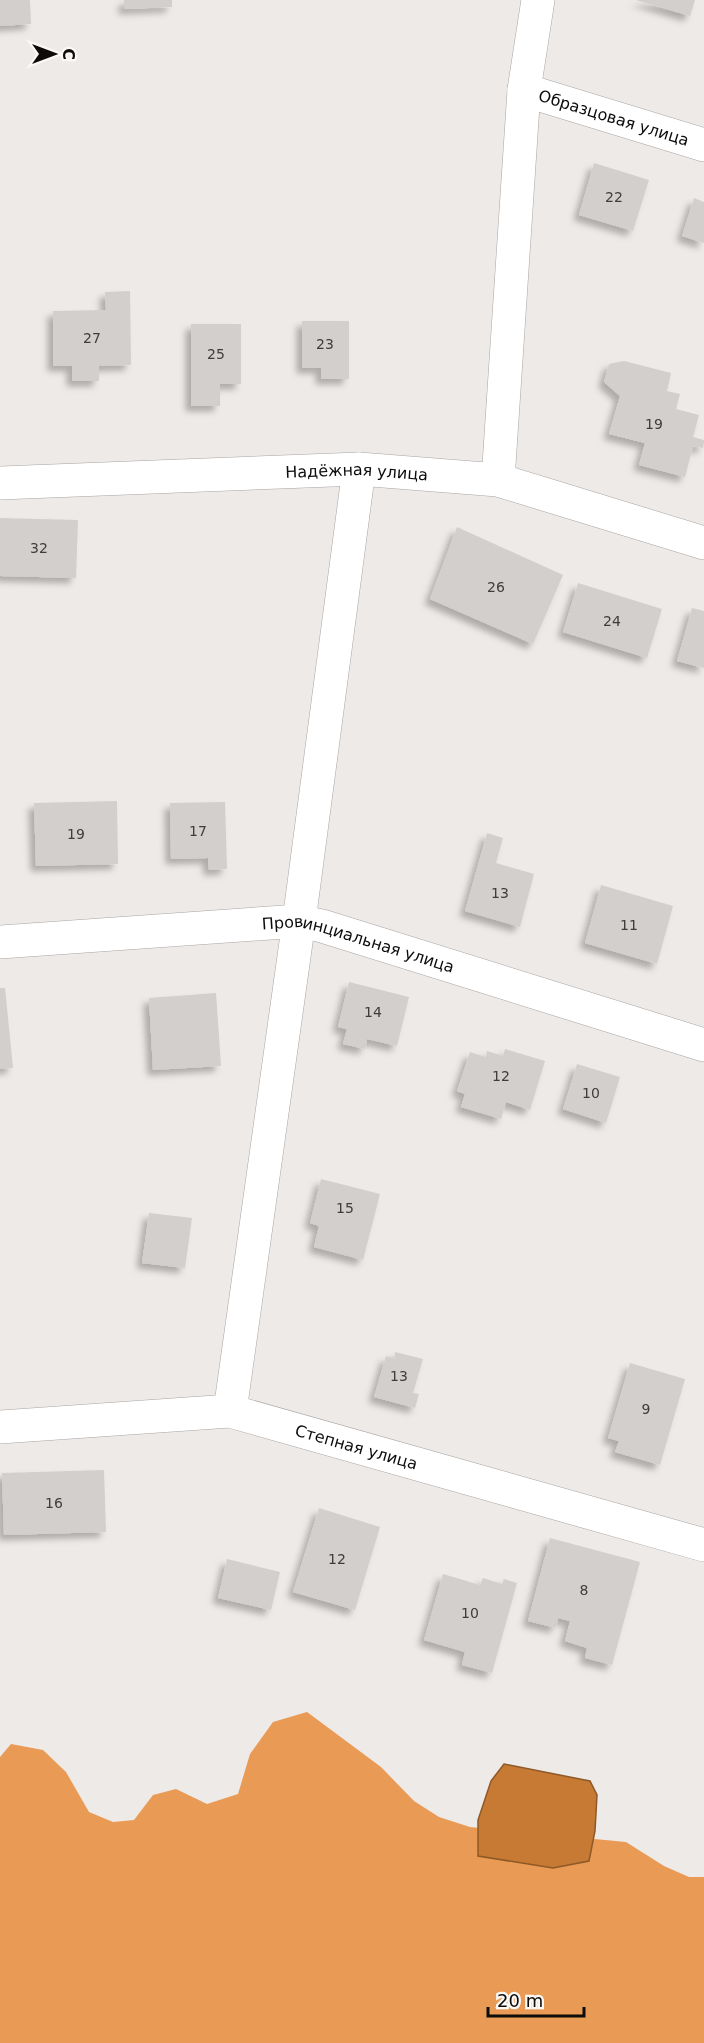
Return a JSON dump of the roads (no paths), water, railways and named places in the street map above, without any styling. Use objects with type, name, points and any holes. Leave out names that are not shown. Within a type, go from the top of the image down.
[{"type":"street","points":[[498,480],[524,90],[538,0]]},
{"type":"street","name":"Образцовая улица","points":[[524,90],[704,145]]},
{"type":"street","points":[[230,1411],[299,921],[359,469]]},
{"type":"street","name":"Надёжная улица","points":[[0,483],[359,469],[498,480],[704,543]]},
{"type":"street","name":"Провинциальная улица","points":[[0,942],[299,921],[322,926],[704,1045]]},
{"type":"street","name":"Степная улица","points":[[0,1427],[230,1411],[704,1545]]}]
